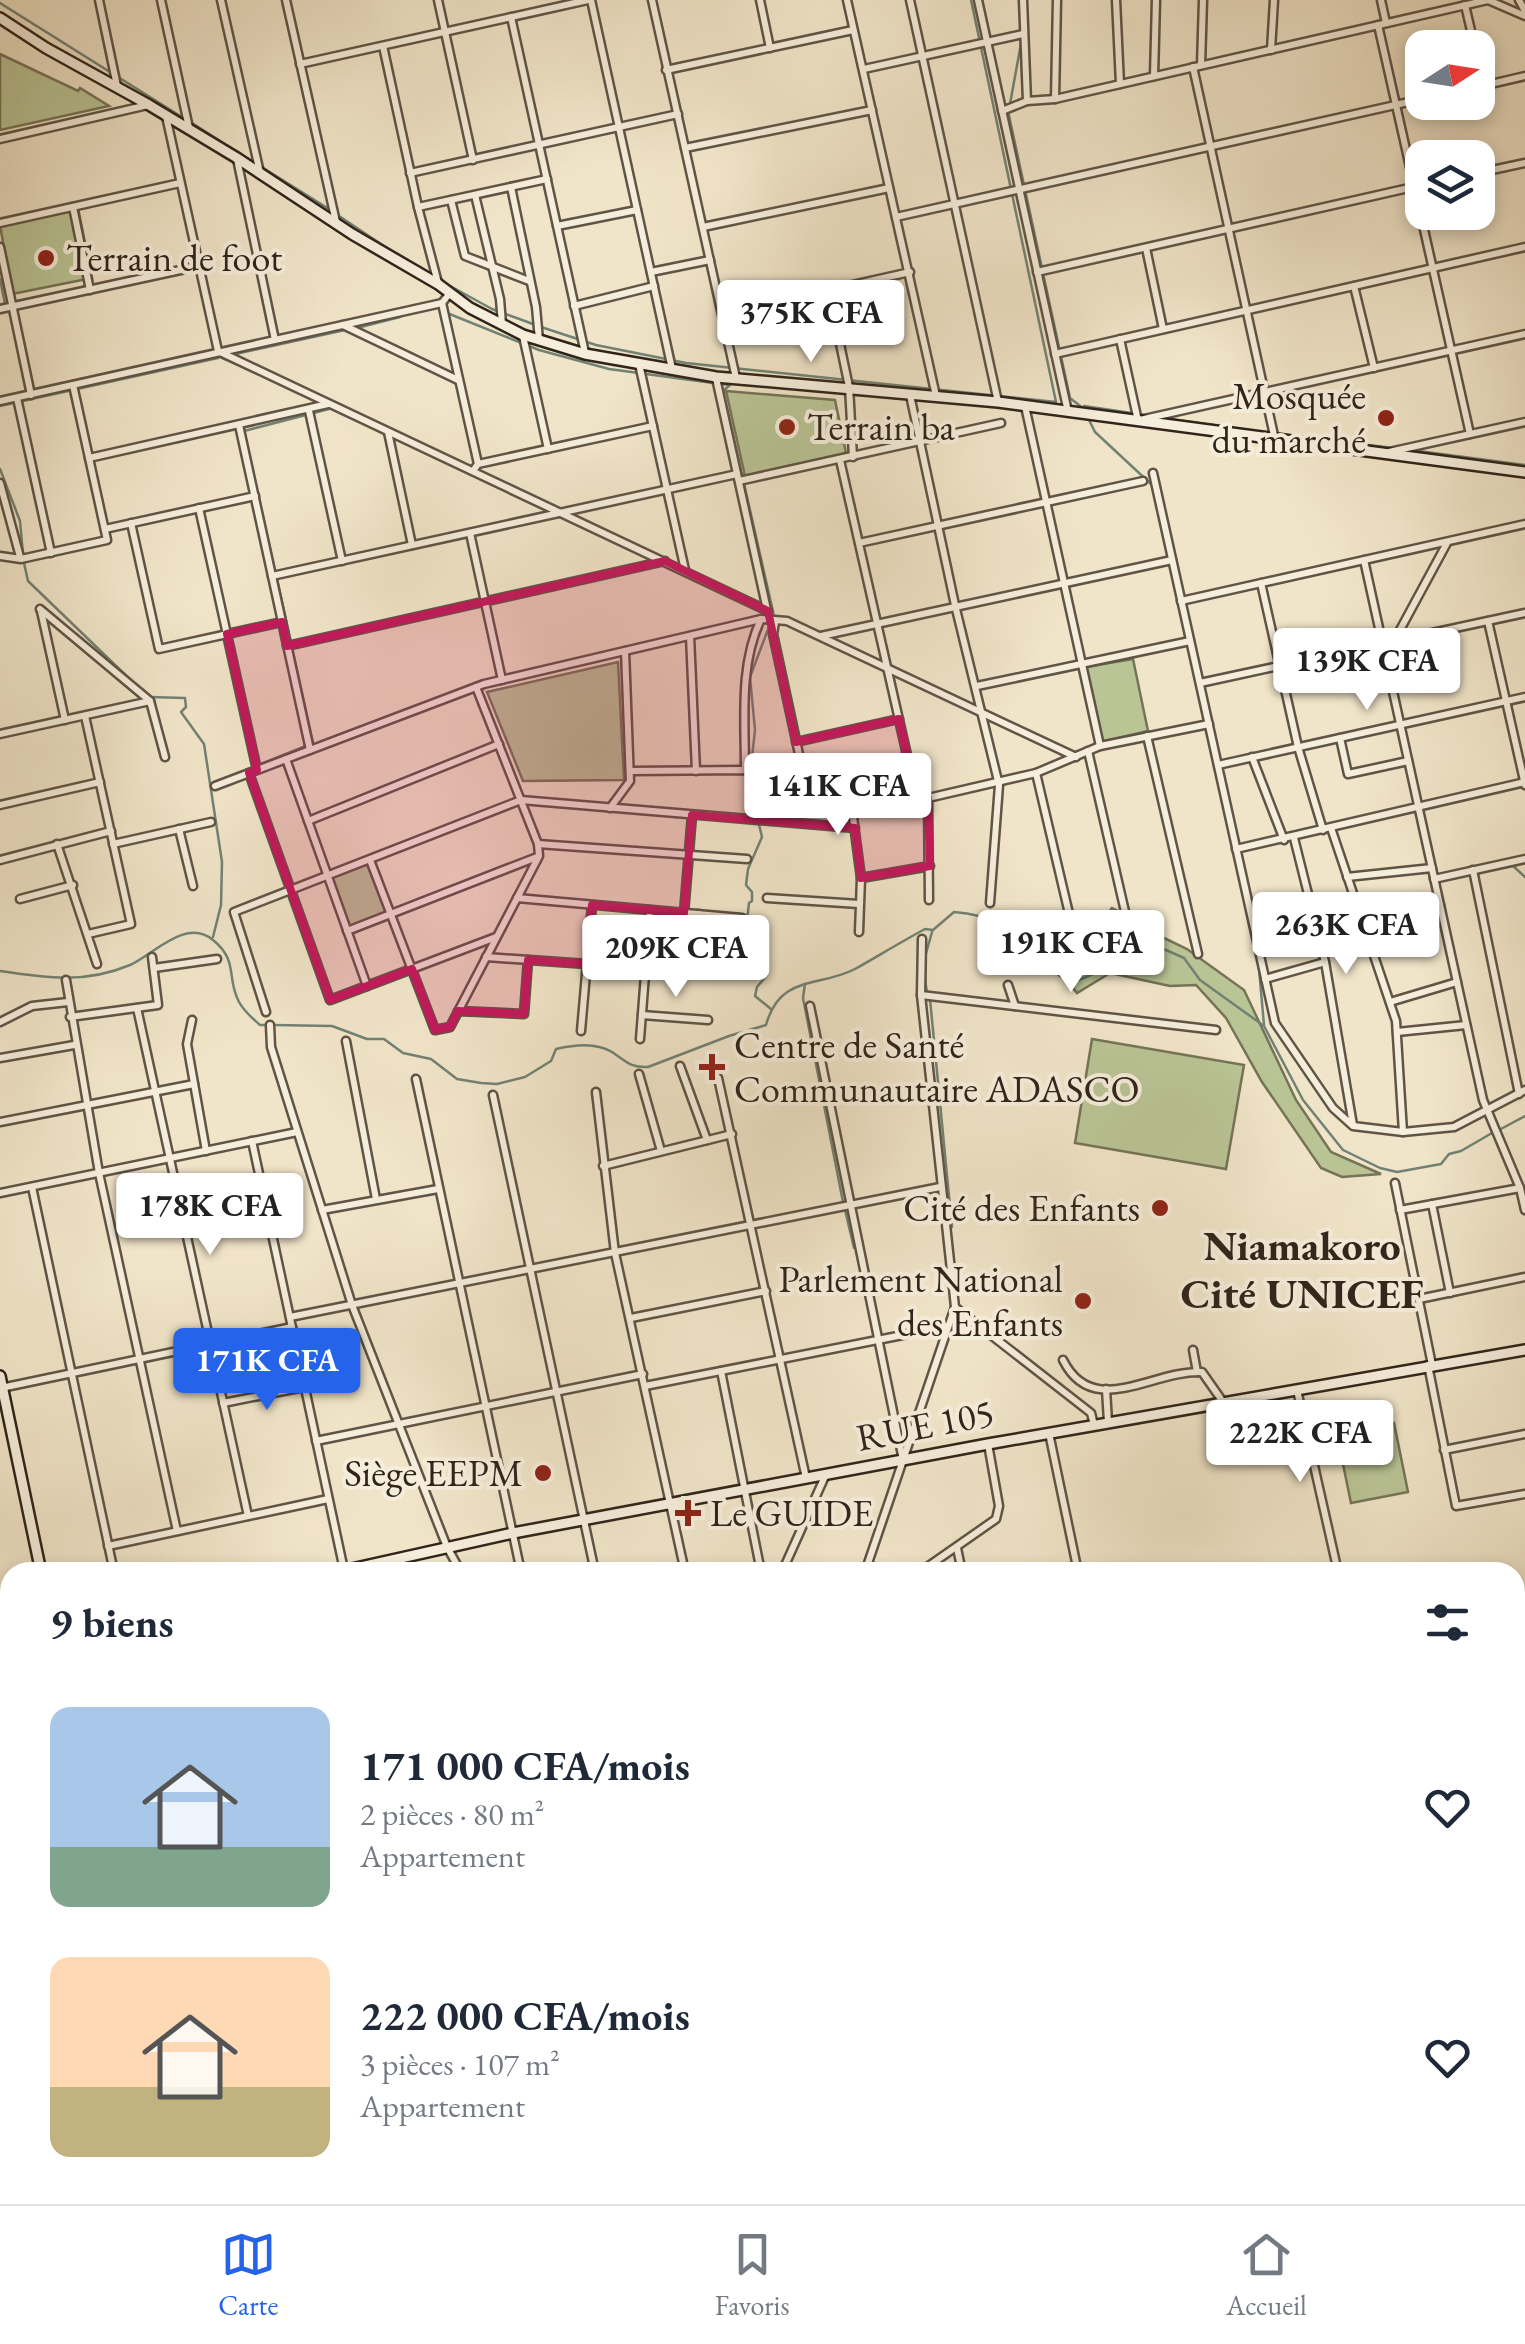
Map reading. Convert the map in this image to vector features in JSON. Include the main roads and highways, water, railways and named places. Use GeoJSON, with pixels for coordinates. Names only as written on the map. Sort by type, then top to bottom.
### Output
{"type":"FeatureCollection","features":[{"type":"Feature","properties":{"kind":"waterway"},"geometry":{"type":"LineString","coordinates":[[541,327],[596,345],[686,363],[1056,402],[971,0]]}},
{"type":"Feature","properties":{"kind":"waterway"},"geometry":{"type":"LineString","coordinates":[[0,3],[185,119]]}},
{"type":"Feature","properties":{"kind":"waterway"},"geometry":{"type":"LineString","coordinates":[[1010,104],[1022,38]]}},
{"type":"Feature","properties":{"kind":"waterway"},"geometry":{"type":"LineString","coordinates":[[1008,111],[1070,398],[1084,409]]}},
{"type":"Feature","properties":{"kind":"waterway"},"geometry":{"type":"LineString","coordinates":[[192,123],[253,162]]}},
{"type":"Feature","properties":{"kind":"waterway"},"geometry":{"type":"LineString","coordinates":[[260,166],[329,209]]}},
{"type":"Feature","properties":{"kind":"waterway"},"geometry":{"type":"LineString","coordinates":[[336,214],[396,254]]}},
{"type":"Feature","properties":{"kind":"waterway"},"geometry":{"type":"LineString","coordinates":[[0,279],[5,304]]}},
{"type":"Feature","properties":{"kind":"waterway"},"geometry":{"type":"LineString","coordinates":[[441,281],[492,309],[533,324]]}},
{"type":"Feature","properties":{"kind":"waterway"},"geometry":{"type":"LineString","coordinates":[[447,313],[539,350],[609,369],[713,383]]}},
{"type":"Feature","properties":{"kind":"waterway"},"geometry":{"type":"LineString","coordinates":[[353,329],[400,317]]}},
{"type":"Feature","properties":{"kind":"waterway"},"geometry":{"type":"LineString","coordinates":[[231,355],[345,330]]}},
{"type":"Feature","properties":{"kind":"waterway"},"geometry":{"type":"LineString","coordinates":[[220,357],[248,369]]}},
{"type":"Feature","properties":{"kind":"waterway"},"geometry":{"type":"LineString","coordinates":[[0,406],[218,358]]}},
{"type":"Feature","properties":{"kind":"waterway"},"geometry":{"type":"LineString","coordinates":[[721,384],[730,385],[723,391],[774,616]]}},
{"type":"Feature","properties":{"kind":"waterway"},"geometry":{"type":"LineString","coordinates":[[328,406],[546,510]]}},
{"type":"Feature","properties":{"kind":"waterway"},"geometry":{"type":"LineString","coordinates":[[1084,406],[1145,415]]}},
{"type":"Feature","properties":{"kind":"waterway"},"geometry":{"type":"LineString","coordinates":[[275,571],[244,431],[329,409]]}},
{"type":"Feature","properties":{"kind":"waterway"},"geometry":{"type":"LineString","coordinates":[[1087,416],[1095,432],[1152,485],[1186,638]]}},
{"type":"Feature","properties":{"kind":"waterway"},"geometry":{"type":"LineString","coordinates":[[1163,418],[1269,433]]}},
{"type":"Feature","properties":{"kind":"waterway"},"geometry":{"type":"LineString","coordinates":[[1277,434],[1393,448]]}},
{"type":"Feature","properties":{"kind":"waterway"},"geometry":{"type":"LineString","coordinates":[[1411,450],[1525,465]]}},
{"type":"Feature","properties":{"kind":"waterway"},"geometry":{"type":"LineString","coordinates":[[0,469],[20,521],[23,554]]}},
{"type":"Feature","properties":{"kind":"waterway"},"geometry":{"type":"LineString","coordinates":[[24,563],[28,581],[140,689]]}},
{"type":"Feature","properties":{"kind":"waterway"},"geometry":{"type":"LineString","coordinates":[[211,784],[313,743],[277,579]]}},
{"type":"Feature","properties":{"kind":"waterway"},"geometry":{"type":"LineString","coordinates":[[698,581],[718,591]]}},
{"type":"Feature","properties":{"kind":"waterway"},"geometry":{"type":"LineString","coordinates":[[770,624],[750,677],[755,730],[749,784],[762,837],[748,869],[746,885],[752,892],[747,920],[758,948],[753,959],[767,975],[755,996],[771,1009]]}},
{"type":"Feature","properties":{"kind":"waterway"},"geometry":{"type":"LineString","coordinates":[[1188,646],[1205,721]]}},
{"type":"Feature","properties":{"kind":"waterway"},"geometry":{"type":"LineString","coordinates":[[150,697],[185,698],[186,707],[181,712],[204,744],[222,862],[221,905],[213,937]]}},
{"type":"Feature","properties":{"kind":"waterway"},"geometry":{"type":"LineString","coordinates":[[1206,729],[1217,775]]}},
{"type":"Feature","properties":{"kind":"waterway"},"geometry":{"type":"LineString","coordinates":[[1511,864],[1525,877]]}},
{"type":"Feature","properties":{"kind":"waterway"},"geometry":{"type":"LineString","coordinates":[[274,1025],[332,1026],[367,1039],[384,1039],[403,1053],[431,1059],[457,1079],[481,1083],[497,1084],[525,1077],[551,1061],[556,1049],[577,1046],[599,1047],[632,1065],[648,1067],[766,1025],[772,1009],[791,990],[855,969],[925,929],[933,930],[954,912],[976,915],[1007,929],[1072,983],[1093,974],[1119,944],[1141,939],[1184,958],[1200,980],[1264,1026],[1303,1100],[1343,1150],[1380,1168],[1397,1172],[1441,1164],[1449,1154],[1492,1133]]}},
{"type":"Feature","properties":{"kind":"waterway"},"geometry":{"type":"LineString","coordinates":[[925,957],[932,932]]}},
{"type":"Feature","properties":{"kind":"waterway"},"geometry":{"type":"LineString","coordinates":[[0,971],[49,977],[97,975],[130,965],[181,935],[203,934],[226,955],[241,1005],[260,1025],[266,1025]]}},
{"type":"Feature","properties":{"kind":"waterway"},"geometry":{"type":"LineString","coordinates":[[1258,958],[1264,1025]]}},
{"type":"Feature","properties":{"kind":"waterway"},"geometry":{"type":"LineString","coordinates":[[924,975],[927,992]]}},
{"type":"Feature","properties":{"kind":"waterway"},"geometry":{"type":"LineString","coordinates":[[805,984],[803,998],[843,1202]]}},
{"type":"Feature","properties":{"kind":"waterway"},"geometry":{"type":"LineString","coordinates":[[930,999],[952,1227]]}},
{"type":"Feature","properties":{"kind":"waterway"},"geometry":{"type":"LineString","coordinates":[[1499,1130],[1525,1116]]}},
{"type":"Feature","properties":{"kind":"waterway"},"geometry":{"type":"LineString","coordinates":[[845,1210],[854,1248]]}},
{"type":"Feature","properties":{"kind":"place","name":"Terrain de foot"},"geometry":{"type":"Point","coordinates":[46,258]}},
{"type":"Feature","properties":{"kind":"place","name":"Mosquée du marché"},"geometry":{"type":"Point","coordinates":[1386,418]}},
{"type":"Feature","properties":{"kind":"place","name":"Terrain ba"},"geometry":{"type":"Point","coordinates":[787,427]}},
{"type":"Feature","properties":{"kind":"place","name":"Centre de Santé Communautaire ADASCO"},"geometry":{"type":"Point","coordinates":[712,1067]}},
{"type":"Feature","properties":{"kind":"place","name":"Cité des Enfants"},"geometry":{"type":"Point","coordinates":[1160,1208]}},
{"type":"Feature","properties":{"kind":"place","name":"Parlement National des Enfants"},"geometry":{"type":"Point","coordinates":[1083,1301]}},
{"type":"Feature","properties":{"kind":"place","name":"Siège EEPM"},"geometry":{"type":"Point","coordinates":[543,1473]}},
{"type":"Feature","properties":{"kind":"place","name":"Le GUIDE"},"geometry":{"type":"Point","coordinates":[688,1513]}},
{"type":"Feature","properties":{"kind":"district","name":"Niamakoro Cité UNICEF"},"geometry":{"type":"Point","coordinates":[1302,1269]}}]}
